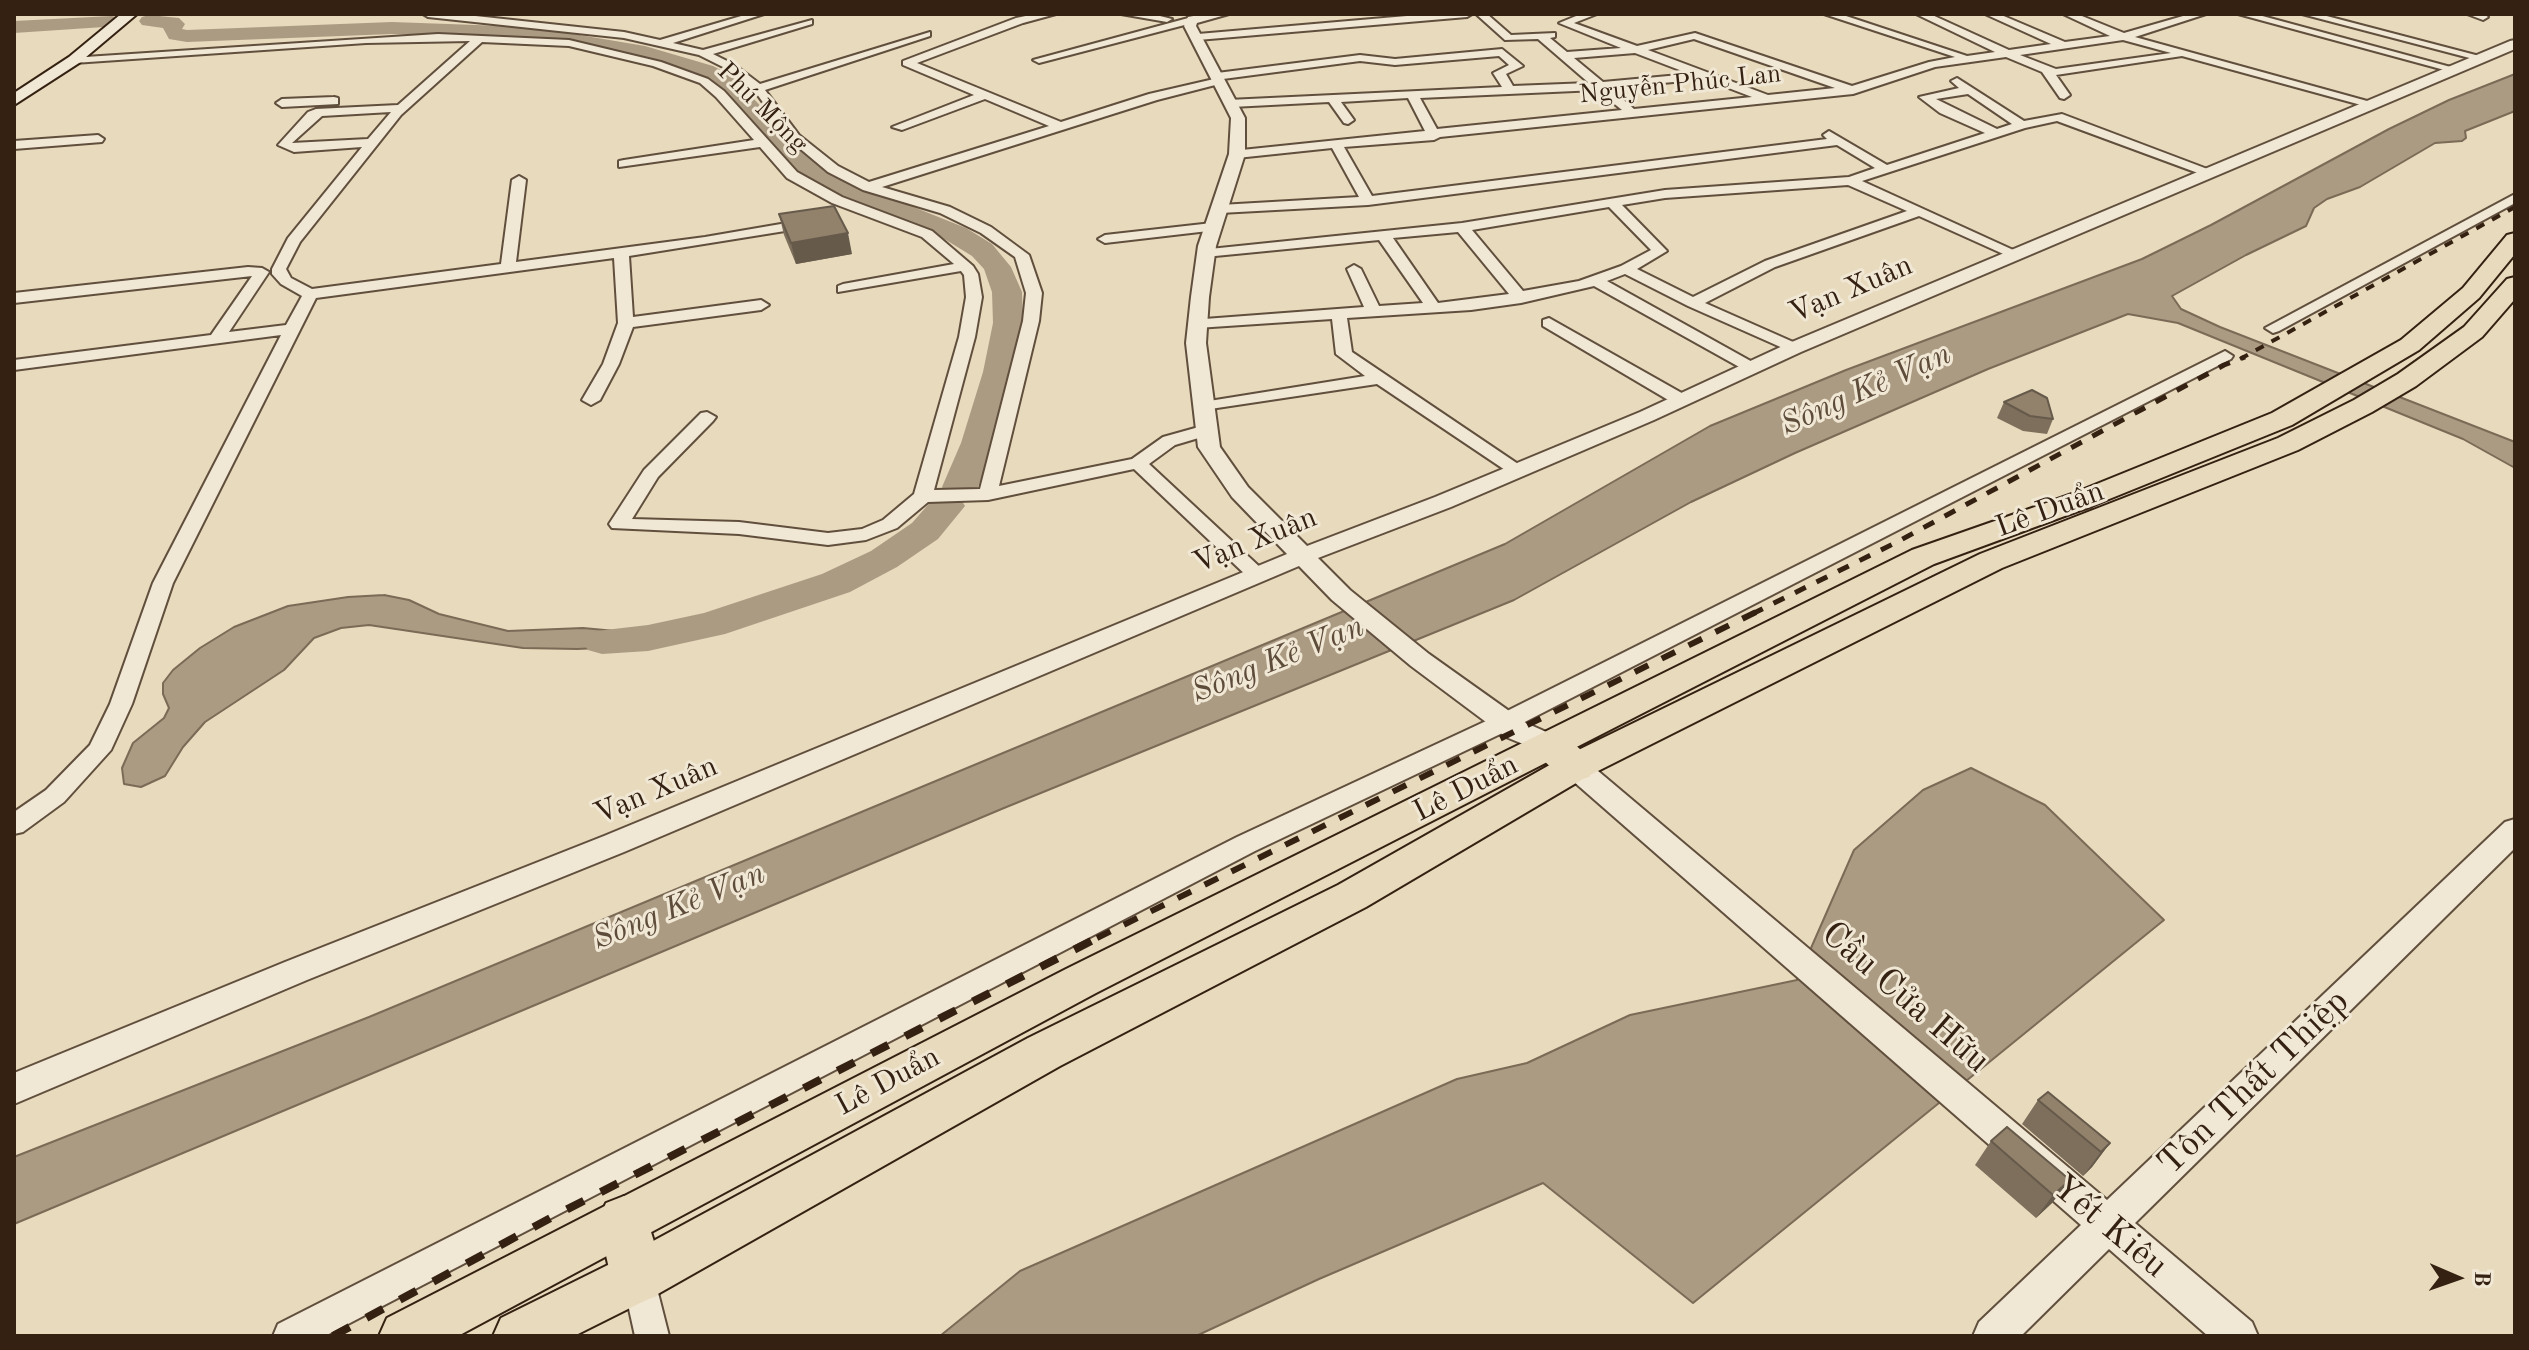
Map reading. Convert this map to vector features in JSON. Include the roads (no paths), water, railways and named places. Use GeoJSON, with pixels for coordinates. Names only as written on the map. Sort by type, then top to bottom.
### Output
{"type":"FeatureCollection","features":[{"type":"Feature","properties":{"kind":"highway"},"geometry":{"type":"LineString","coordinates":[[624,1221],[638,1277]]}},
{"type":"Feature","properties":{"kind":"main road"},"geometry":{"type":"LineString","coordinates":[[14,100],[74,60],[130,14]]}},
{"type":"Feature","properties":{"kind":"main road","name":"Lê Duẩn"},"geometry":{"type":"LineString","coordinates":[[405,1336],[1081,981],[1563,756],[1976,551],[2288,444],[2346,398],[2372,365],[2410,345],[2471,293],[2515,240]]}},
{"type":"Feature","properties":{"kind":"main road","name":"Lê Duẩn"},"geometry":{"type":"LineString","coordinates":[[2346,398],[2407,380],[2473,332],[2515,284]]}},
{"type":"Feature","properties":{"kind":"main road","name":"Lê Duẩn"},"geometry":{"type":"LineString","coordinates":[[519,1336],[638,1277],[1044,1052],[1352,896],[1563,756]]}},
{"type":"Feature","properties":{"kind":"street"},"geometry":{"type":"LineString","coordinates":[[428,14],[546,25],[663,43],[703,53],[731,67],[758,88],[795,138],[818,159],[865,188],[945,210],[1022,255],[1034,293],[1031,321],[988,494]]}},
{"type":"Feature","properties":{"kind":"street"},"geometry":{"type":"LineString","coordinates":[[663,43],[759,14]]}},
{"type":"Feature","properties":{"kind":"street"},"geometry":{"type":"LineString","coordinates":[[1051,14],[1020,20],[907,63],[1060,126]]}},
{"type":"Feature","properties":{"kind":"street"},"geometry":{"type":"LineString","coordinates":[[1126,14],[1195,29],[1352,34],[1395,62],[1502,52],[1517,66],[1499,73],[1509,89]]}},
{"type":"Feature","properties":{"kind":"street"},"geometry":{"type":"LineString","coordinates":[[1039,60],[1195,29],[1223,14]]}},
{"type":"Feature","properties":{"kind":"street"},"geometry":{"type":"LineString","coordinates":[[841,198],[1352,34],[1467,14]]}},
{"type":"Feature","properties":{"kind":"street"},"geometry":{"type":"LineString","coordinates":[[1481,14],[1509,38],[1584,32]]}},
{"type":"Feature","properties":{"kind":"street"},"geometry":{"type":"LineString","coordinates":[[1592,14],[1565,21],[1584,32],[1771,100]]}},
{"type":"Feature","properties":{"kind":"street"},"geometry":{"type":"LineString","coordinates":[[1829,14],[1972,59]]}},
{"type":"Feature","properties":{"kind":"street"},"geometry":{"type":"LineString","coordinates":[[1921,14],[2046,69],[2076,71],[2190,55]]}},
{"type":"Feature","properties":{"kind":"street"},"geometry":{"type":"LineString","coordinates":[[1990,14],[2063,45]]}},
{"type":"Feature","properties":{"kind":"street"},"geometry":{"type":"LineString","coordinates":[[2068,14],[2123,37],[2372,104]]}},
{"type":"Feature","properties":{"kind":"street"},"geometry":{"type":"LineString","coordinates":[[2168,14],[2182,19]]}},
{"type":"Feature","properties":{"kind":"street","name":"Nguyễn Phúc Lan"},"geometry":{"type":"LineString","coordinates":[[1237,154],[1434,136],[1853,90],[1933,64],[2123,37],[2201,14]]}},
{"type":"Feature","properties":{"kind":"street"},"geometry":{"type":"LineString","coordinates":[[2243,14],[2452,69]]}},
{"type":"Feature","properties":{"kind":"street"},"geometry":{"type":"LineString","coordinates":[[2307,14],[2481,58]]}},
{"type":"Feature","properties":{"kind":"street"},"geometry":{"type":"LineString","coordinates":[[2356,14],[2414,29],[2398,38]]}},
{"type":"Feature","properties":{"kind":"street"},"geometry":{"type":"LineString","coordinates":[[1856,22],[1875,17]]}},
{"type":"Feature","properties":{"kind":"street"},"geometry":{"type":"LineString","coordinates":[[546,25],[576,18]]}},
{"type":"Feature","properties":{"kind":"street"},"geometry":{"type":"LineString","coordinates":[[2091,23],[2105,19]]}},
{"type":"Feature","properties":{"kind":"street"},"geometry":{"type":"LineString","coordinates":[[703,53],[808,22]]}},
{"type":"Feature","properties":{"kind":"street"},"geometry":{"type":"LineString","coordinates":[[1195,29],[1238,118],[1237,154],[1205,253],[1197,323],[1196,343],[1209,447],[1223,469],[1341,595],[1420,660],[1516,730],[1563,756]]}},
{"type":"Feature","properties":{"kind":"street"},"geometry":{"type":"LineString","coordinates":[[758,88],[926,34]]}},
{"type":"Feature","properties":{"kind":"street"},"geometry":{"type":"LineString","coordinates":[[1540,35],[1633,114]]}},
{"type":"Feature","properties":{"kind":"street"},"geometry":{"type":"LineString","coordinates":[[1564,56],[1635,50],[1695,36],[1853,90]]}},
{"type":"Feature","properties":{"kind":"street","name":"Phú Mộng"},"geometry":{"type":"LineString","coordinates":[[74,60],[424,37],[569,43],[704,81],[720,94],[792,175],[871,214],[927,234],[966,266]]}},
{"type":"Feature","properties":{"kind":"street"},"geometry":{"type":"LineString","coordinates":[[479,39],[406,104],[371,143],[293,241],[279,269],[281,278],[310,294],[621,253],[821,222]]}},
{"type":"Feature","properties":{"kind":"street","name":"Vạn Xuân"},"geometry":{"type":"LineString","coordinates":[[14,1089],[614,844],[1256,574],[1443,502],[1794,348],[2515,44]]}},
{"type":"Feature","properties":{"kind":"street"},"geometry":{"type":"LineString","coordinates":[[1933,64],[2022,125]]}},
{"type":"Feature","properties":{"kind":"street"},"geometry":{"type":"LineString","coordinates":[[2046,69],[2064,95]]}},
{"type":"Feature","properties":{"kind":"street"},"geometry":{"type":"LineString","coordinates":[[1232,103],[1599,86],[1705,76]]}},
{"type":"Feature","properties":{"kind":"street"},"geometry":{"type":"LineString","coordinates":[[1968,90],[1925,97],[1944,110],[1997,134]]}},
{"type":"Feature","properties":{"kind":"street"},"geometry":{"type":"LineString","coordinates":[[1412,94],[1434,136]]}},
{"type":"Feature","properties":{"kind":"street"},"geometry":{"type":"LineString","coordinates":[[898,127],[985,95]]}},
{"type":"Feature","properties":{"kind":"street"},"geometry":{"type":"LineString","coordinates":[[1333,99],[1348,120]]}},
{"type":"Feature","properties":{"kind":"street"},"geometry":{"type":"LineString","coordinates":[[282,103],[406,104]]}},
{"type":"Feature","properties":{"kind":"street"},"geometry":{"type":"LineString","coordinates":[[371,143],[294,148],[284,145],[312,115],[320,112],[406,104]]}},
{"type":"Feature","properties":{"kind":"street"},"geometry":{"type":"LineString","coordinates":[[1205,253],[1462,227],[1665,194],[1850,181],[2022,125],[2058,117],[2211,173]]}},
{"type":"Feature","properties":{"kind":"street"},"geometry":{"type":"LineString","coordinates":[[1220,209],[1368,201],[1834,138],[1887,170]]}},
{"type":"Feature","properties":{"kind":"street"},"geometry":{"type":"LineString","coordinates":[[14,145],[98,139]]}},
{"type":"Feature","properties":{"kind":"street"},"geometry":{"type":"LineString","coordinates":[[624,164],[762,143]]}},
{"type":"Feature","properties":{"kind":"street"},"geometry":{"type":"LineString","coordinates":[[1337,145],[1368,201]]}},
{"type":"Feature","properties":{"kind":"street"},"geometry":{"type":"LineString","coordinates":[[1769,149],[1810,183]]}},
{"type":"Feature","properties":{"kind":"street"},"geometry":{"type":"LineString","coordinates":[[508,267],[519,180]]}},
{"type":"Feature","properties":{"kind":"street"},"geometry":{"type":"LineString","coordinates":[[1850,181],[2015,254]]}},
{"type":"Feature","properties":{"kind":"street"},"geometry":{"type":"LineString","coordinates":[[2273,328],[2515,198]]}},
{"type":"Feature","properties":{"kind":"street"},"geometry":{"type":"LineString","coordinates":[[1197,323],[1434,308],[1521,298],[1594,280],[1626,269],[1660,251],[1611,202]]}},
{"type":"Feature","properties":{"kind":"street"},"geometry":{"type":"LineString","coordinates":[[1693,303],[1770,264],[1918,212]]}},
{"type":"Feature","properties":{"kind":"street"},"geometry":{"type":"LineString","coordinates":[[845,218],[871,214]]}},
{"type":"Feature","properties":{"kind":"street"},"geometry":{"type":"LineString","coordinates":[[1105,239],[1212,227]]}},
{"type":"Feature","properties":{"kind":"street"},"geometry":{"type":"LineString","coordinates":[[1462,227],[1521,298]]}},
{"type":"Feature","properties":{"kind":"street"},"geometry":{"type":"LineString","coordinates":[[1384,236],[1434,308]]}},
{"type":"Feature","properties":{"kind":"street"},"geometry":{"type":"LineString","coordinates":[[591,400],[611,364],[626,323],[621,253]]}},
{"type":"Feature","properties":{"kind":"street"},"geometry":{"type":"LineString","coordinates":[[707,417],[651,474],[619,524],[739,528],[828,539],[866,534],[890,524],[923,496],[958,376],[973,309],[973,281],[966,266],[843,289]]}},
{"type":"Feature","properties":{"kind":"street"},"geometry":{"type":"LineString","coordinates":[[1354,269],[1373,310]]}},
{"type":"Feature","properties":{"kind":"street"},"geometry":{"type":"LineString","coordinates":[[1626,269],[1794,348]]}},
{"type":"Feature","properties":{"kind":"street"},"geometry":{"type":"LineString","coordinates":[[14,298],[248,271],[262,272],[217,338]]}},
{"type":"Feature","properties":{"kind":"street"},"geometry":{"type":"LineString","coordinates":[[1594,280],[1750,368]]}},
{"type":"Feature","properties":{"kind":"street"},"geometry":{"type":"LineString","coordinates":[[14,825],[55,796],[99,750],[121,704],[163,583],[310,294]]}},
{"type":"Feature","properties":{"kind":"street"},"geometry":{"type":"LineString","coordinates":[[626,323],[761,305]]}},
{"type":"Feature","properties":{"kind":"street"},"geometry":{"type":"LineString","coordinates":[[1339,315],[1344,354],[1514,470]]}},
{"type":"Feature","properties":{"kind":"street"},"geometry":{"type":"LineString","coordinates":[[1549,323],[1681,400]]}},
{"type":"Feature","properties":{"kind":"street"},"geometry":{"type":"LineString","coordinates":[[14,365],[292,329]]}},
{"type":"Feature","properties":{"kind":"street"},"geometry":{"type":"LineString","coordinates":[[290,1336],[1246,844],[1507,721],[2225,356]]}},
{"type":"Feature","properties":{"kind":"street"},"geometry":{"type":"LineString","coordinates":[[1203,407],[1379,379]]}},
{"type":"Feature","properties":{"kind":"street"},"geometry":{"type":"LineString","coordinates":[[923,496],[988,494],[1138,463],[1169,441],[1206,430]]}},
{"type":"Feature","properties":{"kind":"street"},"geometry":{"type":"LineString","coordinates":[[1138,463],[1256,574]]}},
{"type":"Feature","properties":{"kind":"street","name":"Cầu Cửa Hữu"},"geometry":{"type":"LineString","coordinates":[[1563,756],[1777,938],[1981,1118]]}},
{"type":"Feature","properties":{"kind":"street","name":"Tôn Thất Thiệp"},"geometry":{"type":"LineString","coordinates":[[1993,1336],[2515,830]]}},
{"type":"Feature","properties":{"kind":"street","name":"Yết Kiêu"},"geometry":{"type":"LineString","coordinates":[[1981,1118],[2238,1336]]}},
{"type":"Feature","properties":{"kind":"street"},"geometry":{"type":"LineString","coordinates":[[638,1277],[652,1336]]}},
{"type":"Feature","properties":{"kind":"water","name":"Sông Kẻ Vạn"},"geometry":{"type":"Polygon","coordinates":[[[2515,74],[2515,111],[2465,131],[2466,138],[2462,141],[2435,143],[2360,187],[2327,199],[2314,208],[2306,226],[2172,296],[2181,309],[2220,327],[2515,442],[2515,468],[2463,439],[2178,323],[2128,314],[1988,369],[1795,453],[1691,502],[1514,600],[1004,808],[14,1224],[14,1157],[369,1017],[1505,544],[1710,426],[1846,370],[2142,259],[2389,129],[2449,100],[2515,74]]]}},
{"type":"Feature","properties":{"kind":"water"},"geometry":{"type":"Polygon","coordinates":[[[384,595],[409,600],[439,614],[508,631],[583,628],[659,635],[623,647],[523,648],[369,625],[341,628],[314,638],[284,670],[205,722],[183,747],[165,776],[141,787],[124,784],[122,768],[133,743],[164,718],[169,708],[163,694],[163,683],[173,670],[200,648],[234,627],[288,606],[384,595]]]}},
{"type":"Feature","properties":{"kind":"water"},"geometry":{"type":"Polygon","coordinates":[[[1971,768],[2045,805],[2164,920],[1693,1303],[1543,1183],[1319,1279],[1196,1336],[940,1336],[1020,1271],[1457,1079],[1527,1063],[1630,1015],[1797,980],[1854,850],[1923,790],[1971,768]]]}},
{"type":"Feature","properties":{"kind":"waterway"},"geometry":{"type":"LineString","coordinates":[[149,21],[172,22],[176,35],[187,36],[392,28],[532,33],[645,52],[705,71],[724,81],[800,162],[842,187],[956,234],[982,250],[997,267],[1007,292],[1008,323],[999,372],[978,443],[960,487]]}},
{"type":"Feature","properties":{"kind":"waterway"},"geometry":{"type":"LineString","coordinates":[[14,27],[112,22]]}},
{"type":"Feature","properties":{"kind":"waterway"},"geometry":{"type":"LineString","coordinates":[[602,641],[648,638],[711,625],[836,583],[884,559],[925,531],[947,506]]}},
{"type":"Feature","properties":{"kind":"railway"},"geometry":{"type":"LineString","coordinates":[[2241,359],[2515,207]]}},
{"type":"Feature","properties":{"kind":"railway"},"geometry":{"type":"LineString","coordinates":[[2241,359],[2245,357]]}},
{"type":"Feature","properties":{"kind":"railway"},"geometry":{"type":"LineString","coordinates":[[1752,614],[1897,542],[2241,359]]}},
{"type":"Feature","properties":{"kind":"railway"},"geometry":{"type":"LineString","coordinates":[[1100,937],[1756,612]]}},
{"type":"Feature","properties":{"kind":"railway"},"geometry":{"type":"LineString","coordinates":[[333,1336],[556,1215],[1100,937]]}}]}
